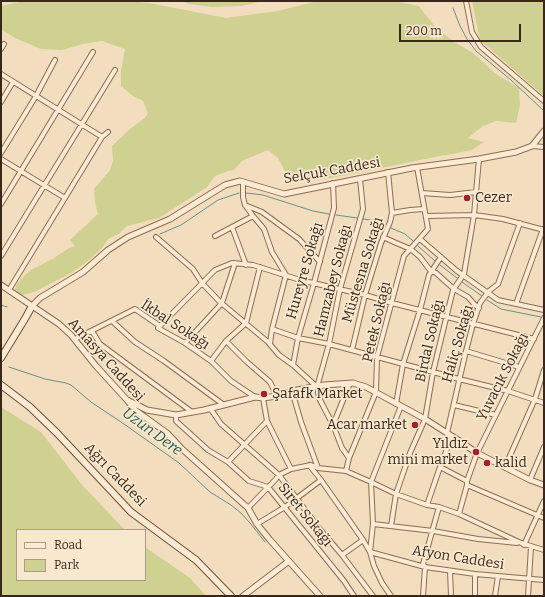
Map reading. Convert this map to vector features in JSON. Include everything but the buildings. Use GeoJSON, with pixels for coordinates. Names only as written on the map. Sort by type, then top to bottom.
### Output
{"type":"FeatureCollection","features":[{"type":"Feature","properties":{"kind":"main road"},"geometry":{"type":"LineString","coordinates":[[1,358],[32,306]]}},
{"type":"Feature","properties":{"kind":"main road","name":"Ağrı Caddesi"},"geometry":{"type":"LineString","coordinates":[[1,385],[30,406],[131,512],[196,560],[231,596]]}},
{"type":"Feature","properties":{"kind":"street"},"geometry":{"type":"LineString","coordinates":[[466,1],[472,32],[481,47],[544,101]]}},
{"type":"Feature","properties":{"kind":"street"},"geometry":{"type":"LineString","coordinates":[[1,49],[4,44]]}},
{"type":"Feature","properties":{"kind":"street"},"geometry":{"type":"LineString","coordinates":[[1,204],[93,52]]}},
{"type":"Feature","properties":{"kind":"street"},"geometry":{"type":"LineString","coordinates":[[1,153],[36,96],[55,60]]}},
{"type":"Feature","properties":{"kind":"street"},"geometry":{"type":"LineString","coordinates":[[1,256],[115,70]]}},
{"type":"Feature","properties":{"kind":"street"},"geometry":{"type":"LineString","coordinates":[[1,74],[102,137]]}},
{"type":"Feature","properties":{"kind":"street"},"geometry":{"type":"LineString","coordinates":[[1,102],[13,82]]}},
{"type":"Feature","properties":{"kind":"street"},"geometry":{"type":"LineString","coordinates":[[532,146],[544,131]]}},
{"type":"Feature","properties":{"kind":"street"},"geometry":{"type":"LineString","coordinates":[[9,290],[102,137],[108,132]]}},
{"type":"Feature","properties":{"kind":"street"},"geometry":{"type":"LineString","coordinates":[[532,146],[544,147]]}},
{"type":"Feature","properties":{"kind":"street","name":"Selçuk Caddesi"},"geometry":{"type":"LineString","coordinates":[[32,306],[40,298],[83,272],[108,250],[128,237],[170,219],[225,185],[240,180],[284,194],[388,172],[516,152],[532,146]]}},
{"type":"Feature","properties":{"kind":"street"},"geometry":{"type":"LineString","coordinates":[[1,159],[65,198]]}},
{"type":"Feature","properties":{"kind":"street","name":"Birdal Sokağı"},"geometry":{"type":"LineString","coordinates":[[391,526],[396,494],[410,453],[424,419],[433,372],[454,289],[463,275],[474,215],[478,159]]}},
{"type":"Feature","properties":{"kind":"street"},"geometry":{"type":"LineString","coordinates":[[417,167],[426,216],[474,215],[503,219],[543,230],[516,304]]}},
{"type":"Feature","properties":{"kind":"street","name":"Müstesna Sokağı"},"geometry":{"type":"LineString","coordinates":[[352,350],[365,294],[392,213],[388,172]]}},
{"type":"Feature","properties":{"kind":"street","name":"Hamzabey Sokağı"},"geometry":{"type":"LineString","coordinates":[[317,387],[329,344],[340,289],[363,209],[360,179]]}},
{"type":"Feature","properties":{"kind":"street"},"geometry":{"type":"LineString","coordinates":[[243,182],[243,197],[245,204],[264,230],[272,252],[286,275],[272,329],[270,344]]}},
{"type":"Feature","properties":{"kind":"street","name":"Hureyre Sokağı"},"geometry":{"type":"LineString","coordinates":[[293,365],[298,338],[334,208],[334,183]]}},
{"type":"Feature","properties":{"kind":"street"},"geometry":{"type":"LineString","coordinates":[[422,193],[450,195],[476,192]]}},
{"type":"Feature","properties":{"kind":"street"},"geometry":{"type":"LineString","coordinates":[[245,204],[262,212],[299,239],[320,262]]}},
{"type":"Feature","properties":{"kind":"street"},"geometry":{"type":"LineString","coordinates":[[392,213],[424,209]]}},
{"type":"Feature","properties":{"kind":"street"},"geometry":{"type":"LineString","coordinates":[[215,236],[253,216]]}},
{"type":"Feature","properties":{"kind":"street","name":"Petek Sokağı"},"geometry":{"type":"LineString","coordinates":[[346,472],[349,458],[376,392],[377,357],[404,256],[428,230],[426,216]]}},
{"type":"Feature","properties":{"kind":"street","name":"Haliç Sokağı"},"geometry":{"type":"LineString","coordinates":[[447,433],[466,351],[480,303],[498,284],[520,223]]}},
{"type":"Feature","properties":{"kind":"street"},"geometry":{"type":"LineString","coordinates":[[232,227],[246,265]]}},
{"type":"Feature","properties":{"kind":"street"},"geometry":{"type":"LineString","coordinates":[[156,237],[192,269],[202,283],[222,303],[317,387],[319,398],[333,425],[342,448],[349,458]]}},
{"type":"Feature","properties":{"kind":"street"},"geometry":{"type":"LineString","coordinates":[[383,237],[411,249],[420,257],[431,271],[436,273],[454,289],[468,297],[475,306],[479,308]]}},
{"type":"Feature","properties":{"kind":"street"},"geometry":{"type":"LineString","coordinates":[[420,239],[463,275],[498,300],[544,310]]}},
{"type":"Feature","properties":{"kind":"street"},"geometry":{"type":"LineString","coordinates":[[370,552],[373,524],[371,482],[398,405],[403,364],[429,275],[441,257]]}},
{"type":"Feature","properties":{"kind":"street"},"geometry":{"type":"LineString","coordinates":[[186,343],[222,303],[235,263]]}},
{"type":"Feature","properties":{"kind":"street"},"geometry":{"type":"LineString","coordinates":[[160,326],[215,270],[235,263],[260,267],[300,280],[365,294],[392,303],[534,339]]}},
{"type":"Feature","properties":{"kind":"street"},"geometry":{"type":"LineString","coordinates":[[211,361],[226,341],[246,323],[260,267]]}},
{"type":"Feature","properties":{"kind":"street","name":"Amasya Caddesi"},"geometry":{"type":"LineString","coordinates":[[1,285],[59,324],[75,339],[134,410],[167,433],[181,448],[248,508],[257,524],[320,596]]}},
{"type":"Feature","properties":{"kind":"street","name":"İkbal Sokağı"},"geometry":{"type":"LineString","coordinates":[[75,339],[135,309],[160,326],[158,328],[186,343],[211,361],[232,381],[255,397]]}},
{"type":"Feature","properties":{"kind":"street","name":"Yuvacık Sokağı"},"geometry":{"type":"LineString","coordinates":[[458,514],[477,453],[519,367],[543,324],[544,318]]}},
{"type":"Feature","properties":{"kind":"street"},"geometry":{"type":"LineString","coordinates":[[112,321],[135,342],[164,361],[224,405]]}},
{"type":"Feature","properties":{"kind":"street"},"geometry":{"type":"LineString","coordinates":[[272,329],[298,338],[329,344],[508,391],[544,403]]}},
{"type":"Feature","properties":{"kind":"street"},"geometry":{"type":"LineString","coordinates":[[92,331],[100,344],[192,412]]}},
{"type":"Feature","properties":{"kind":"street"},"geometry":{"type":"LineString","coordinates":[[226,341],[270,382],[277,396]]}},
{"type":"Feature","properties":{"kind":"street"},"geometry":{"type":"LineString","coordinates":[[466,351],[519,367]]}},
{"type":"Feature","properties":{"kind":"street"},"geometry":{"type":"LineString","coordinates":[[505,467],[535,399],[544,370]]}},
{"type":"Feature","properties":{"kind":"street"},"geometry":{"type":"LineString","coordinates":[[127,400],[147,410],[176,415],[255,397],[263,398],[277,396],[292,391],[317,387],[350,383],[359,384],[424,419],[477,453],[530,480],[544,485]]}},
{"type":"Feature","properties":{"kind":"street"},"geometry":{"type":"LineString","coordinates":[[333,425],[350,383]]}},
{"type":"Feature","properties":{"kind":"street"},"geometry":{"type":"LineString","coordinates":[[292,391],[301,422],[318,468]]}},
{"type":"Feature","properties":{"kind":"street"},"geometry":{"type":"LineString","coordinates":[[263,398],[267,420],[291,469]]}},
{"type":"Feature","properties":{"kind":"street"},"geometry":{"type":"LineString","coordinates":[[454,405],[496,415]]}},
{"type":"Feature","properties":{"kind":"street"},"geometry":{"type":"LineString","coordinates":[[210,408],[221,424],[279,474],[318,527],[342,555],[373,596]]}},
{"type":"Feature","properties":{"kind":"street","name":"Siret Sokağı"},"geometry":{"type":"LineString","coordinates":[[176,415],[176,421],[208,450],[228,462],[249,481],[268,487],[344,581],[354,596]]}},
{"type":"Feature","properties":{"kind":"street"},"geometry":{"type":"LineString","coordinates":[[228,462],[267,420]]}},
{"type":"Feature","properties":{"kind":"street"},"geometry":{"type":"LineString","coordinates":[[427,505],[452,436]]}},
{"type":"Feature","properties":{"kind":"street"},"geometry":{"type":"LineString","coordinates":[[530,480],[544,447]]}},
{"type":"Feature","properties":{"kind":"street"},"geometry":{"type":"LineString","coordinates":[[248,508],[279,474],[291,469],[311,465],[318,468],[346,472],[396,494],[458,514],[523,544],[544,550]]}},
{"type":"Feature","properties":{"kind":"street"},"geometry":{"type":"LineString","coordinates":[[309,466],[363,540],[370,552],[374,566],[382,583],[391,596]]}},
{"type":"Feature","properties":{"kind":"street"},"geometry":{"type":"LineString","coordinates":[[440,467],[467,483],[544,518]]}},
{"type":"Feature","properties":{"kind":"street"},"geometry":{"type":"LineString","coordinates":[[257,524],[285,507],[320,480]]}},
{"type":"Feature","properties":{"kind":"street"},"geometry":{"type":"LineString","coordinates":[[523,544],[544,501]]}},
{"type":"Feature","properties":{"kind":"street"},"geometry":{"type":"LineString","coordinates":[[423,596],[425,566],[423,564],[439,507]]}},
{"type":"Feature","properties":{"kind":"street"},"geometry":{"type":"LineString","coordinates":[[373,524],[523,544]]}},
{"type":"Feature","properties":{"kind":"street"},"geometry":{"type":"LineString","coordinates":[[342,555],[363,540]]}},
{"type":"Feature","properties":{"kind":"street"},"geometry":{"type":"LineString","coordinates":[[528,596],[531,547]]}},
{"type":"Feature","properties":{"kind":"street","name":"Afyon Caddesi"},"geometry":{"type":"LineString","coordinates":[[370,552],[450,571],[544,580]]}},
{"type":"Feature","properties":{"kind":"street"},"geometry":{"type":"LineString","coordinates":[[243,596],[289,561]]}},
{"type":"Feature","properties":{"kind":"street"},"geometry":{"type":"LineString","coordinates":[[450,571],[451,596]]}},
{"type":"Feature","properties":{"kind":"street"},"geometry":{"type":"LineString","coordinates":[[475,596],[476,574]]}},
{"type":"Feature","properties":{"kind":"street"},"geometry":{"type":"LineString","coordinates":[[495,596],[498,576]]}},
{"type":"Feature","properties":{"kind":"green space"},"geometry":{"type":"Polygon","coordinates":[[[25,1],[121,1],[149,3],[226,18],[277,11],[318,1],[394,1],[419,6],[436,28],[456,43],[473,53],[496,74],[519,88],[520,105],[516,123],[496,121],[483,126],[468,138],[484,142],[472,150],[330,178],[289,183],[278,158],[268,150],[242,161],[234,170],[215,176],[207,187],[159,218],[127,226],[119,234],[108,239],[103,247],[88,261],[71,273],[34,292],[22,295],[15,290],[17,284],[25,275],[31,270],[75,246],[70,240],[98,214],[94,189],[110,170],[113,161],[112,146],[130,129],[145,118],[148,113],[143,101],[133,96],[121,86],[121,71],[125,49],[102,41],[83,44],[62,50],[41,49],[15,38],[1,29],[1,6],[25,1]]]}},
{"type":"Feature","properties":{"kind":"green space"},"geometry":{"type":"Polygon","coordinates":[[[181,1],[263,1],[242,6],[212,7],[189,4],[181,1]]]}},
{"type":"Feature","properties":{"kind":"green space"},"geometry":{"type":"Polygon","coordinates":[[[472,1],[544,1],[544,96],[480,40],[472,1]]]}},
{"type":"Feature","properties":{"kind":"green space"},"geometry":{"type":"Polygon","coordinates":[[[1,407],[41,432],[83,486],[124,529],[16,529],[16,581],[146,581],[146,548],[190,578],[206,596],[1,596],[1,407]]]}},
{"type":"Feature","properties":{"kind":"waterway"},"geometry":{"type":"LineString","coordinates":[[453,8],[460,26],[476,51],[511,80],[543,110]]}},
{"type":"Feature","properties":{"kind":"waterway"},"geometry":{"type":"LineString","coordinates":[[160,234],[181,225],[218,200],[239,193]]}},
{"type":"Feature","properties":{"kind":"waterway"},"geometry":{"type":"LineString","coordinates":[[246,193],[263,195],[313,211],[329,214]]}},
{"type":"Feature","properties":{"kind":"waterway"},"geometry":{"type":"LineString","coordinates":[[336,215],[357,218]]}},
{"type":"Feature","properties":{"kind":"waterway"},"geometry":{"type":"LineString","coordinates":[[363,219],[371,220],[385,226]]}},
{"type":"Feature","properties":{"kind":"waterway"},"geometry":{"type":"LineString","coordinates":[[391,228],[405,234],[413,241]]}},
{"type":"Feature","properties":{"kind":"waterway"},"geometry":{"type":"LineString","coordinates":[[418,246],[435,261]]}},
{"type":"Feature","properties":{"kind":"waterway"},"geometry":{"type":"LineString","coordinates":[[440,265],[457,278]]}},
{"type":"Feature","properties":{"kind":"waterway"},"geometry":{"type":"LineString","coordinates":[[462,282],[482,296]]}},
{"type":"Feature","properties":{"kind":"waterway"},"geometry":{"type":"LineString","coordinates":[[487,300],[501,309],[541,317]]}},
{"type":"Feature","properties":{"kind":"waterway"},"geometry":{"type":"LineString","coordinates":[[1,305],[7,307]]}},
{"type":"Feature","properties":{"kind":"waterway","name":"Uzun Dere"},"geometry":{"type":"LineString","coordinates":[[9,367],[45,379],[71,385],[91,402],[179,463],[210,492],[241,513],[265,542]]}},
{"type":"Feature","properties":{"kind":"place","name":"Cezer"},"geometry":{"type":"Point","coordinates":[467,198]}},
{"type":"Feature","properties":{"kind":"place","name":"Şafafk Market"},"geometry":{"type":"Point","coordinates":[264,394]}},
{"type":"Feature","properties":{"kind":"place","name":"Acar market"},"geometry":{"type":"Point","coordinates":[415,425]}},
{"type":"Feature","properties":{"kind":"place","name":"Yıldız mini market"},"geometry":{"type":"Point","coordinates":[476,452]}},
{"type":"Feature","properties":{"kind":"place","name":"kalid"},"geometry":{"type":"Point","coordinates":[487,463]}}]}
